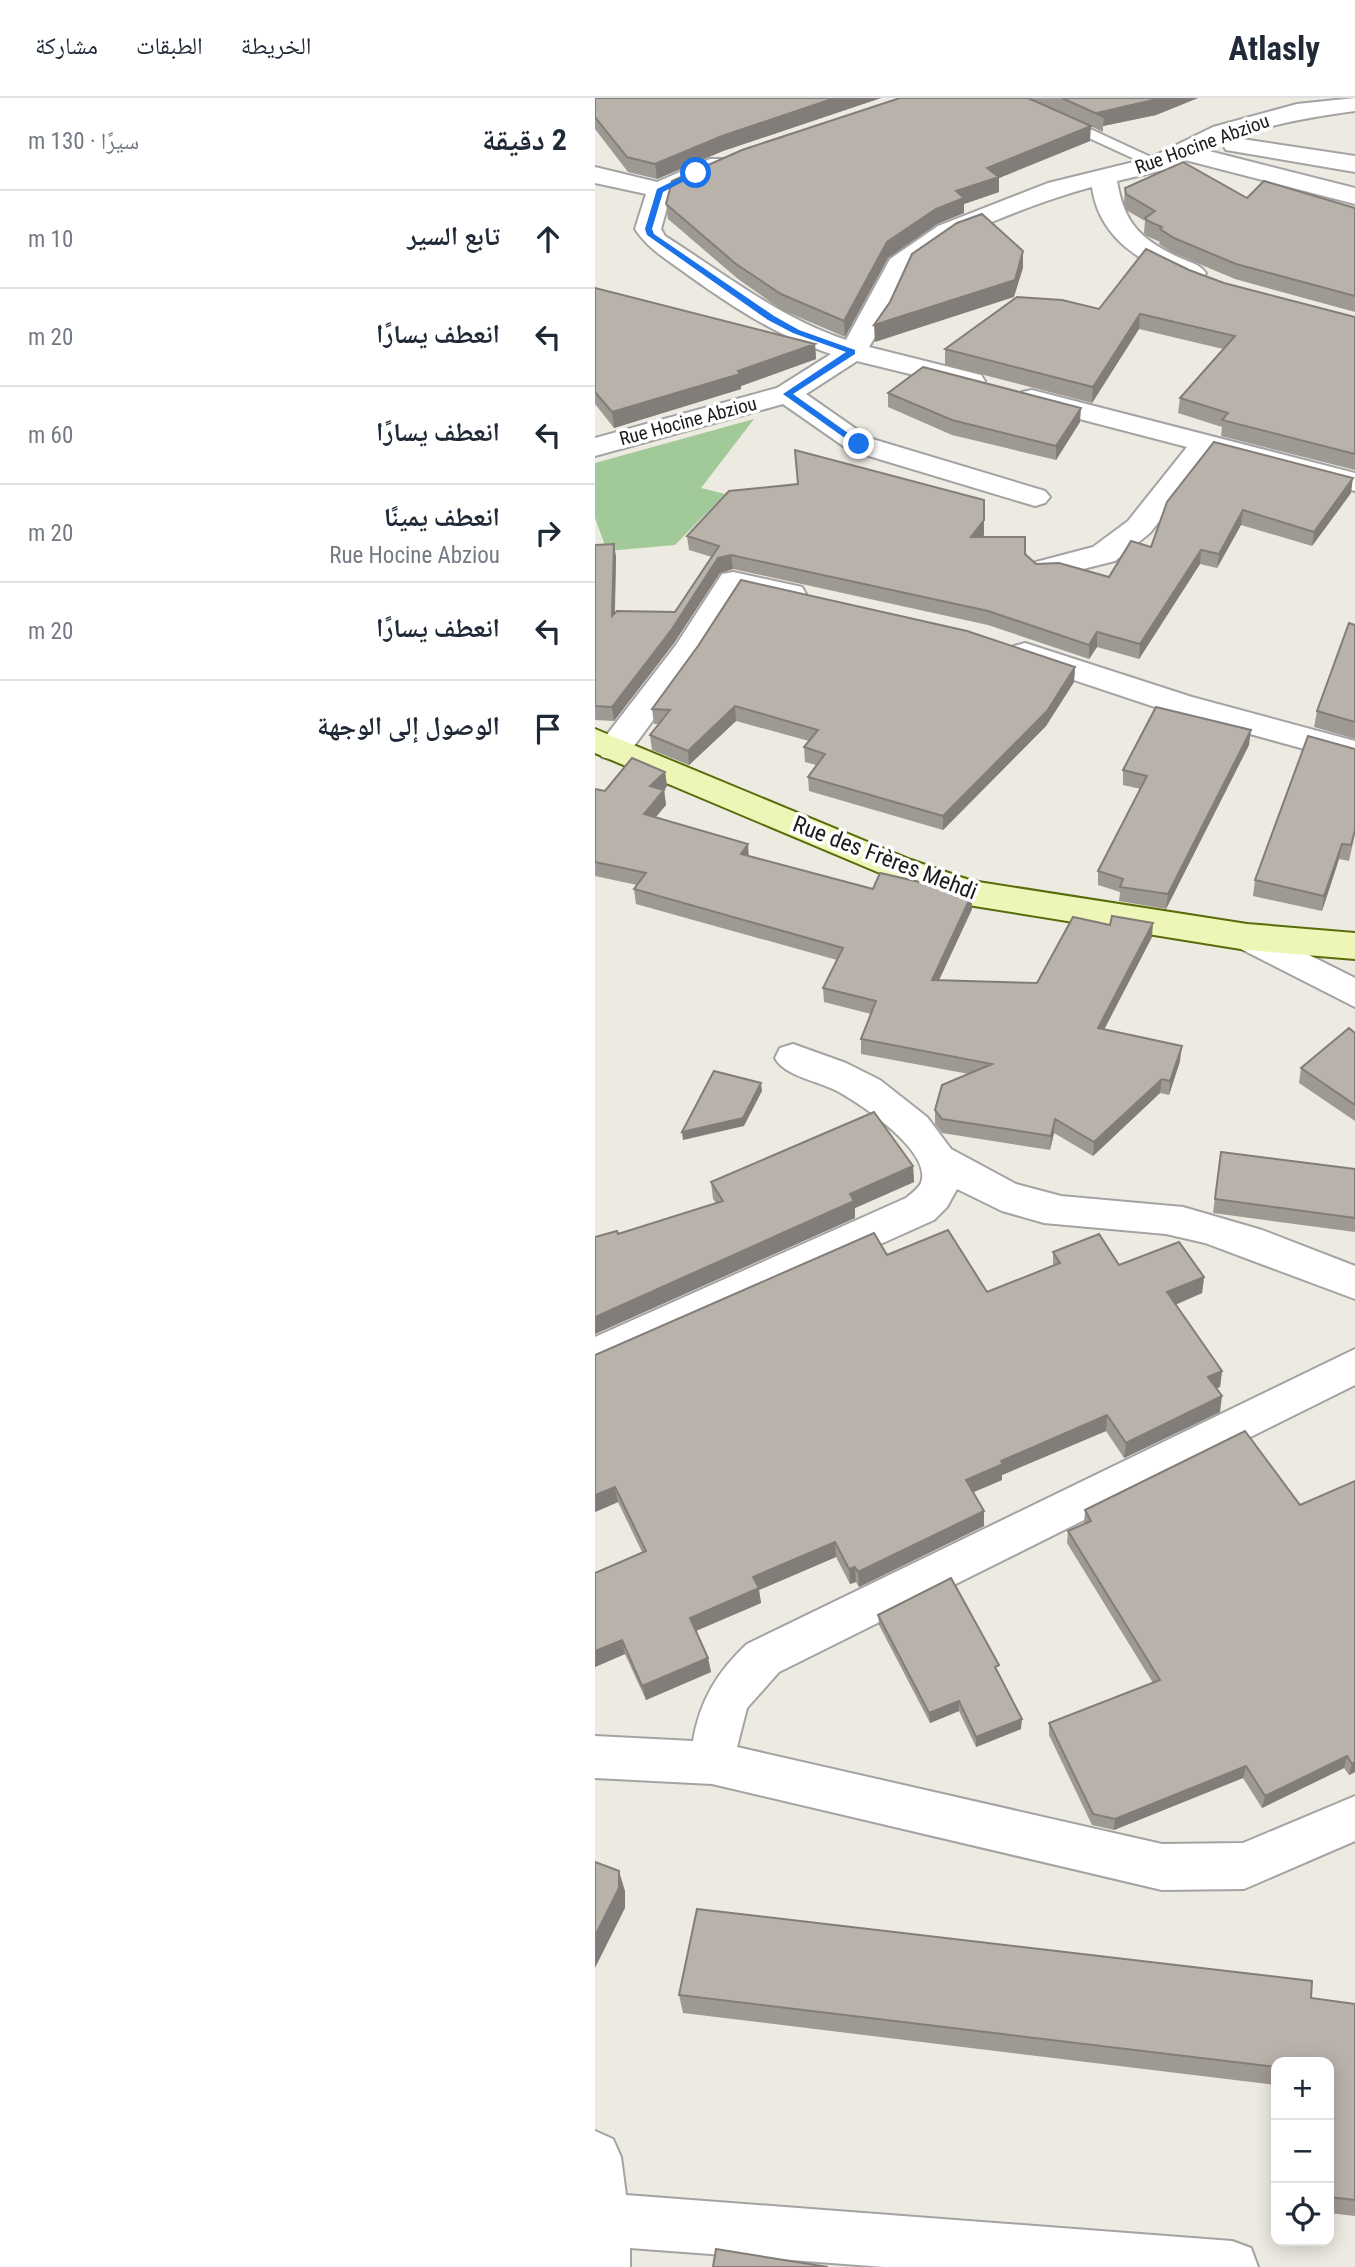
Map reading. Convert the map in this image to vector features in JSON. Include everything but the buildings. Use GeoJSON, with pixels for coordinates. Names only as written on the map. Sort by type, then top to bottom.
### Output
{"type":"FeatureCollection","features":[{"type":"Feature","properties":{"kind":"main road","name":"Rue des Frères Mehdi"},"geometry":{"type":"LineString","coordinates":[[604,745],[968,893],[1247,937],[1355,946]]}},
{"type":"Feature","properties":{"kind":"street","name":"Rue Hocine Abziou"},"geometry":{"type":"LineString","coordinates":[[595,447],[787,394],[852,352],[874,318],[899,264],[947,232],[1057,188],[1169,158],[1205,140],[1297,111],[1355,104]]}},
{"type":"Feature","properties":{"kind":"street"},"geometry":{"type":"LineString","coordinates":[[1205,140],[1353,163]]}},
{"type":"Feature","properties":{"kind":"street"},"geometry":{"type":"LineString","coordinates":[[595,175],[660,190],[746,153]]}},
{"type":"Feature","properties":{"kind":"street"},"geometry":{"type":"LineString","coordinates":[[1169,158],[1355,196]]}},
{"type":"Feature","properties":{"kind":"street"},"geometry":{"type":"LineString","coordinates":[[1103,176],[1110,212],[1121,229],[1136,244],[1159,258],[1215,280]]}},
{"type":"Feature","properties":{"kind":"street"},"geometry":{"type":"LineString","coordinates":[[660,190],[648,229],[656,241],[771,318],[796,331],[852,352],[1355,482]]}},
{"type":"Feature","properties":{"kind":"street"},"geometry":{"type":"LineString","coordinates":[[787,394],[859,444],[1035,497]]}},
{"type":"Feature","properties":{"kind":"street"},"geometry":{"type":"LineString","coordinates":[[1047,569],[1104,554],[1130,534],[1204,445]]}},
{"type":"Feature","properties":{"kind":"street"},"geometry":{"type":"LineString","coordinates":[[604,745],[687,652],[733,581],[814,599]]}},
{"type":"Feature","properties":{"kind":"street"},"geometry":{"type":"LineString","coordinates":[[1000,644],[1181,705],[1355,752]]}},
{"type":"Feature","properties":{"kind":"street"},"geometry":{"type":"LineString","coordinates":[[1247,937],[1355,994]]}},
{"type":"Feature","properties":{"kind":"street"},"geometry":{"type":"LineString","coordinates":[[793,1058],[840,1075],[874,1096],[919,1135],[938,1159],[982,1186],[1016,1201],[1046,1209],[1147,1216],[1183,1222],[1215,1230],[1355,1283]]}},
{"type":"Feature","properties":{"kind":"street"},"geometry":{"type":"LineString","coordinates":[[595,1355],[920,1209],[938,1191],[941,1180],[938,1159]]}},
{"type":"Feature","properties":{"kind":"street"},"geometry":{"type":"LineString","coordinates":[[712,1763],[720,1713],[725,1702],[731,1690],[764,1658],[1355,1366]]}},
{"type":"Feature","properties":{"kind":"street"},"geometry":{"type":"LineString","coordinates":[[595,1757],[712,1763],[1162,1867],[1244,1866],[1355,1818]]}},
{"type":"Feature","properties":{"kind":"street"},"geometry":{"type":"LineString","coordinates":[[595,2157],[600,2235],[1232,2267]]}},
{"type":"Feature","properties":{"kind":"lane"},"geometry":{"type":"LineString","coordinates":[[1010,98],[1169,158]]}},
{"type":"Feature","properties":{"kind":"green space"},"geometry":{"type":"Polygon","coordinates":[[[754,419],[701,488],[725,494],[675,545],[607,551],[595,518],[595,463],[754,419]]]}},
{"type":"Feature","properties":{"kind":"route"},"geometry":{"type":"LineString","coordinates":[[696,173],[660,190],[648,229],[650,235],[771,318],[796,331],[852,352],[787,394],[859,444]]}}]}
